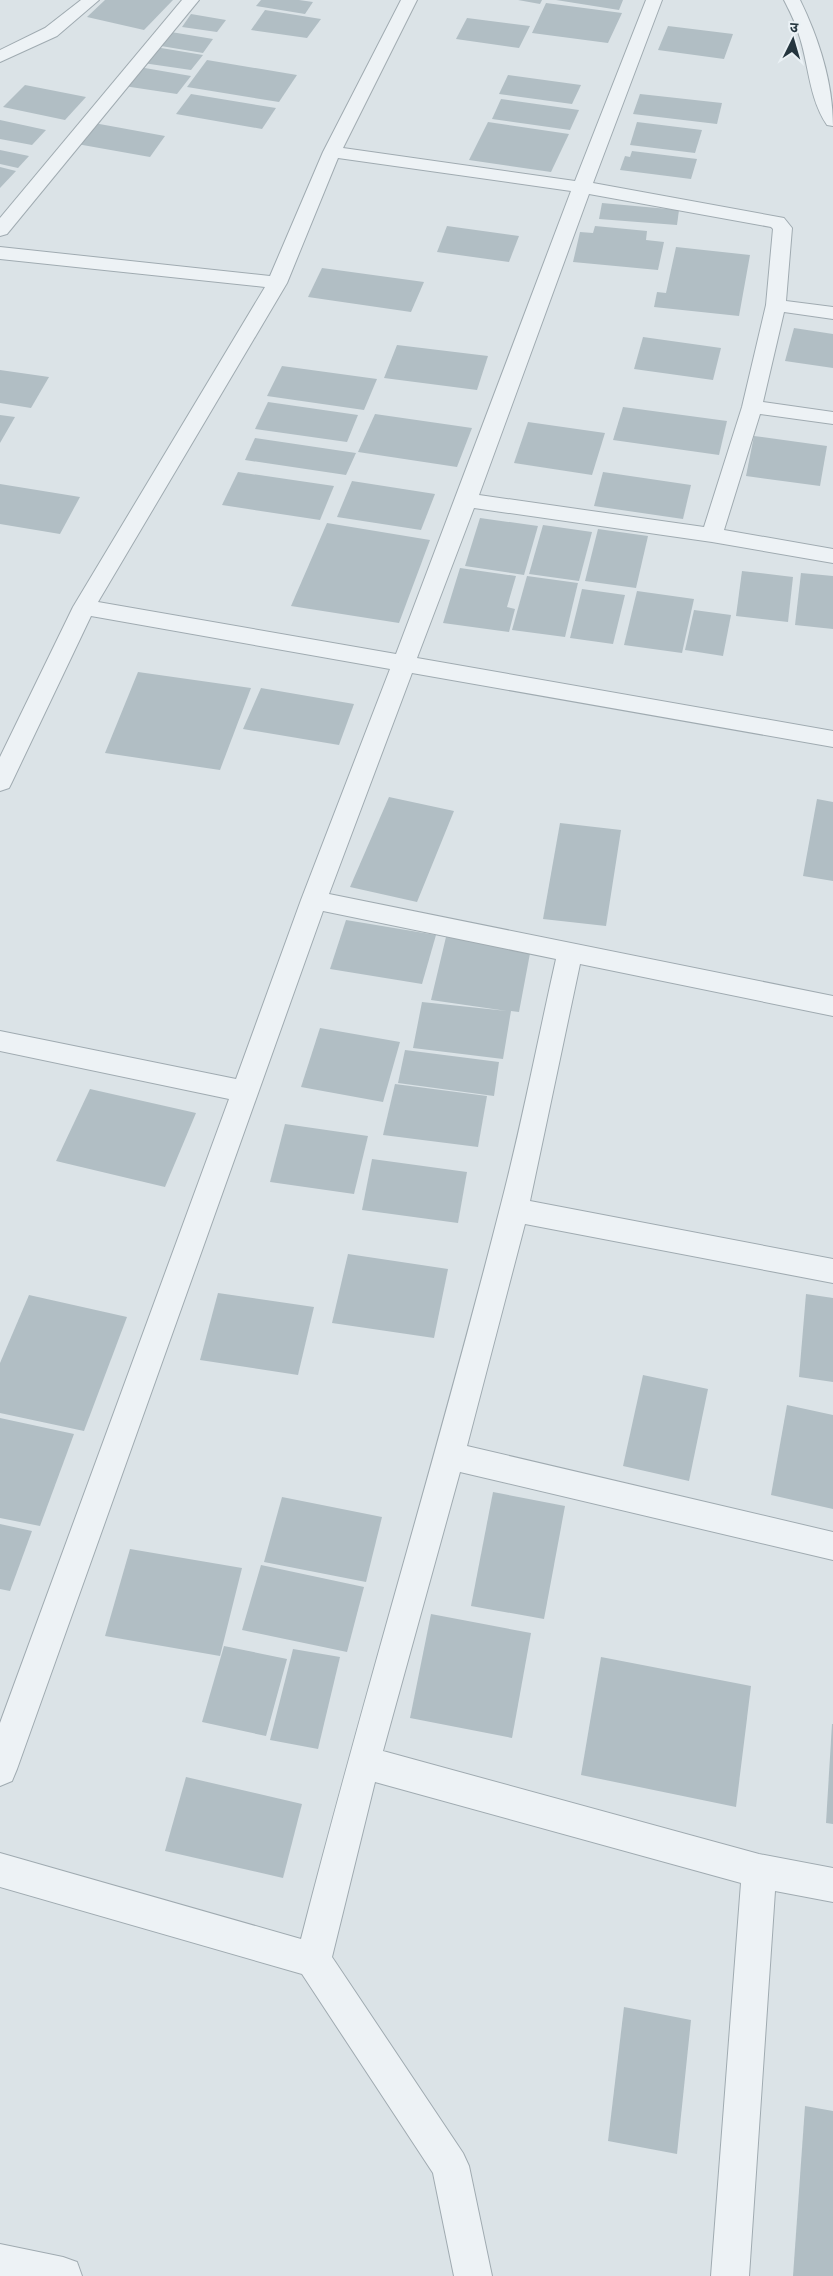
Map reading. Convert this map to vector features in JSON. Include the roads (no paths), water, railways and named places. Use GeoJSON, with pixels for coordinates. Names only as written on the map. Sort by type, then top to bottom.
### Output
{"type":"FeatureCollection","features":[{"type":"Feature","properties":{"kind":"street"},"geometry":{"type":"LineString","coordinates":[[0,57],[51,32],[91,0]]}},
{"type":"Feature","properties":{"kind":"street"},"geometry":{"type":"LineString","coordinates":[[0,230],[191,0]]}},
{"type":"Feature","properties":{"kind":"street"},"geometry":{"type":"LineString","coordinates":[[0,782],[84,607],[276,283],[332,152],[409,0]]}},
{"type":"Feature","properties":{"kind":"street"},"geometry":{"type":"LineString","coordinates":[[0,1769],[314,900],[402,664],[466,500],[582,186],[654,0]]}},
{"type":"Feature","properties":{"kind":"street"},"geometry":{"type":"LineString","coordinates":[[792,0],[807,32],[822,96],[833,120]]}},
{"type":"Feature","properties":{"kind":"street"},"geometry":{"type":"LineString","coordinates":[[332,152],[582,186],[777,222],[783,228],[776,305],[752,407],[712,535]]}},
{"type":"Feature","properties":{"kind":"street"},"geometry":{"type":"LineString","coordinates":[[0,253],[276,283]]}},
{"type":"Feature","properties":{"kind":"street"},"geometry":{"type":"LineString","coordinates":[[776,305],[833,313]]}},
{"type":"Feature","properties":{"kind":"street"},"geometry":{"type":"LineString","coordinates":[[752,407],[833,418]]}},
{"type":"Feature","properties":{"kind":"street"},"geometry":{"type":"LineString","coordinates":[[466,500],[712,535],[833,556]]}},
{"type":"Feature","properties":{"kind":"street"},"geometry":{"type":"LineString","coordinates":[[84,607],[833,739]]}},
{"type":"Feature","properties":{"kind":"street"},"geometry":{"type":"LineString","coordinates":[[314,900],[833,1006]]}},
{"type":"Feature","properties":{"kind":"street"},"geometry":{"type":"LineString","coordinates":[[313,1960],[363,1762],[449,1456],[514,1210],[570,953]]}},
{"type":"Feature","properties":{"kind":"street"},"geometry":{"type":"LineString","coordinates":[[0,1042],[244,1091]]}},
{"type":"Feature","properties":{"kind":"street"},"geometry":{"type":"LineString","coordinates":[[514,1210],[833,1271]]}},
{"type":"Feature","properties":{"kind":"street"},"geometry":{"type":"LineString","coordinates":[[449,1456],[833,1546]]}},
{"type":"Feature","properties":{"kind":"street"},"geometry":{"type":"LineString","coordinates":[[363,1762],[759,1871],[833,1885]]}},
{"type":"Feature","properties":{"kind":"street"},"geometry":{"type":"LineString","coordinates":[[0,1870],[313,1960],[450,2166],[473,2276]]}},
{"type":"Feature","properties":{"kind":"street"},"geometry":{"type":"LineString","coordinates":[[730,2276],[759,1871]]}},
{"type":"Feature","properties":{"kind":"street"},"geometry":{"type":"LineString","coordinates":[[0,2263],[63,2276]]}}]}
